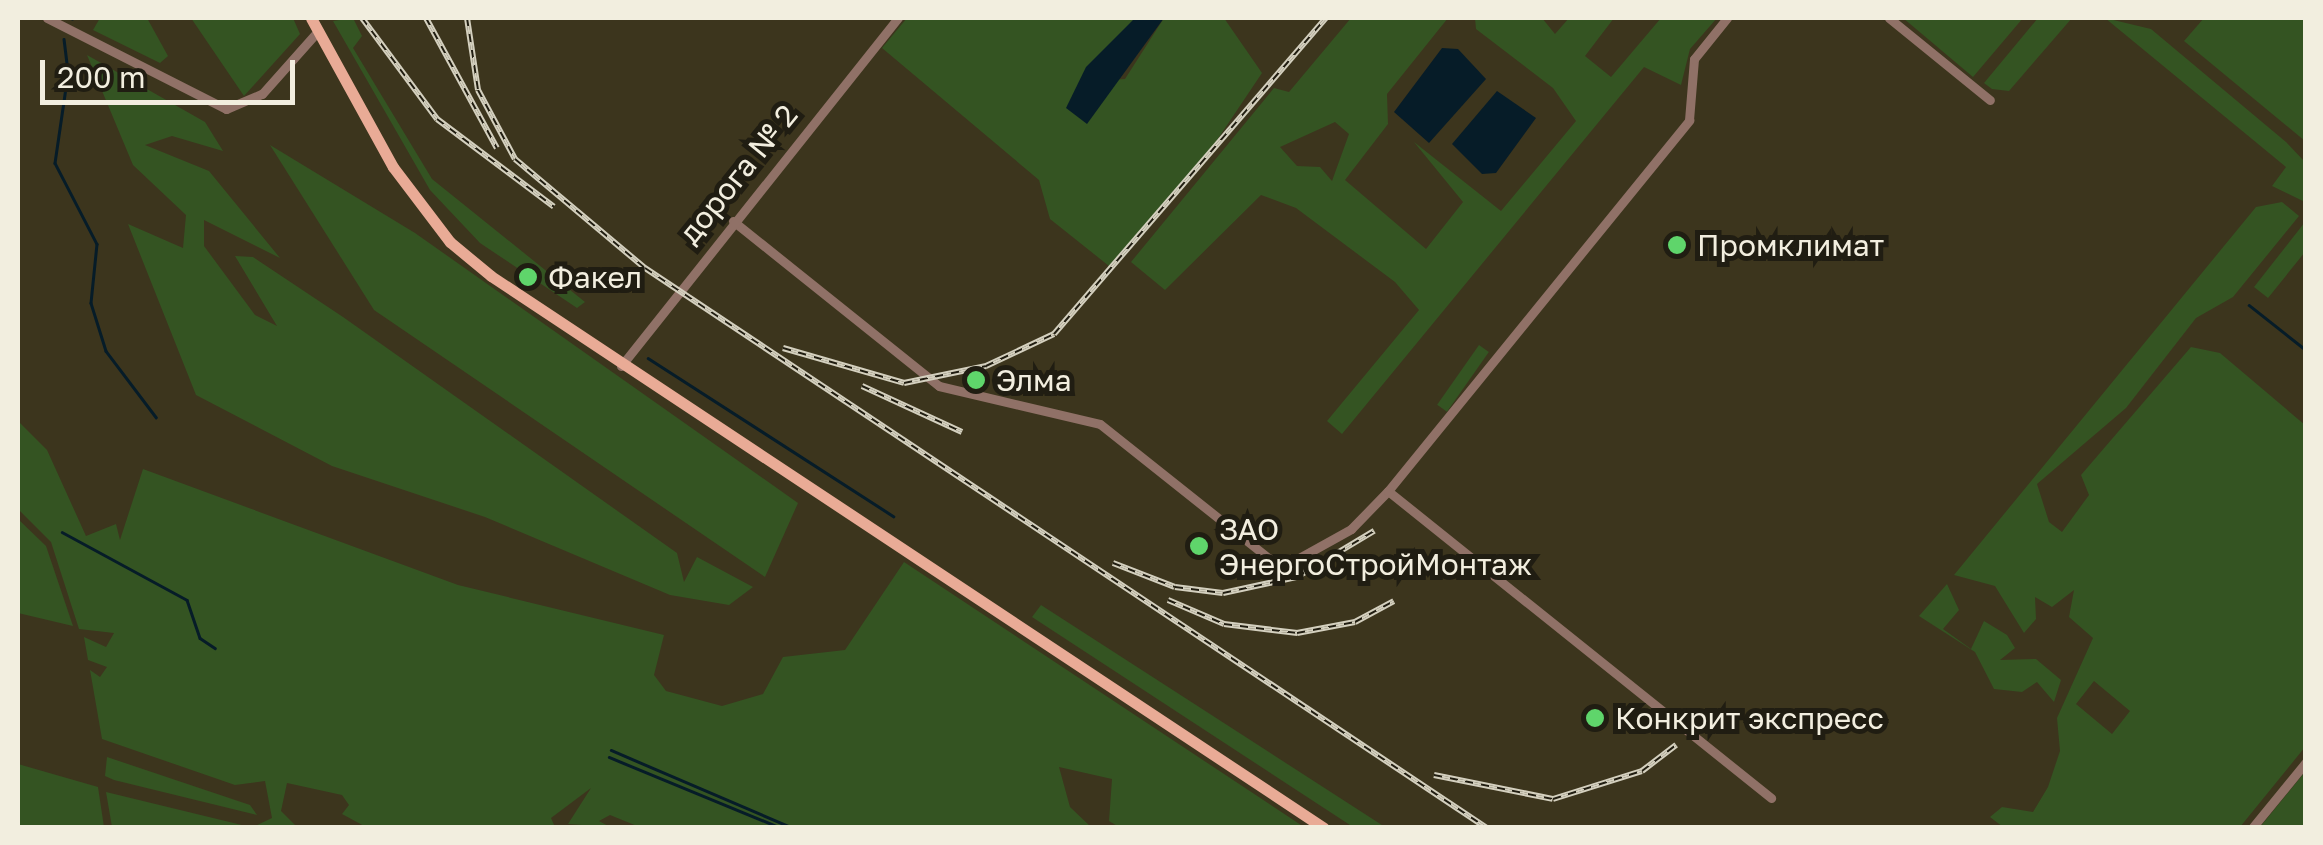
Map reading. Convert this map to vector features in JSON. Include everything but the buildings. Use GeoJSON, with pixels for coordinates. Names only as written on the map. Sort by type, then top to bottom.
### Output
{"type":"FeatureCollection","features":[{"type":"Feature","properties":{"kind":"main road"},"geometry":{"type":"LineString","coordinates":[[311,18],[392,167],[450,242],[621,366],[1324,828]]}},
{"type":"Feature","properties":{"kind":"street"},"geometry":{"type":"LineString","coordinates":[[48,18],[226,108],[262,94],[318,31]]}},
{"type":"Feature","properties":{"kind":"street","name":"дорога № 2"},"geometry":{"type":"LineString","coordinates":[[621,366],[898,18]]}},
{"type":"Feature","properties":{"kind":"street"},"geometry":{"type":"LineString","coordinates":[[733,221],[939,386],[1100,424],[1279,563],[1351,529],[1388,491],[1689,120],[1694,59],[1727,18]]}},
{"type":"Feature","properties":{"kind":"street"},"geometry":{"type":"LineString","coordinates":[[1889,18],[1990,100]]}},
{"type":"Feature","properties":{"kind":"street"},"geometry":{"type":"LineString","coordinates":[[1388,491],[1772,798]]}},
{"type":"Feature","properties":{"kind":"street"},"geometry":{"type":"LineString","coordinates":[[2252,828],[2306,762]]}},
{"type":"Feature","properties":{"kind":"green space"},"geometry":{"type":"Polygon","coordinates":[[[100,18],[147,18],[168,56],[160,63],[93,30],[100,18]]]}},
{"type":"Feature","properties":{"kind":"green space"},"geometry":{"type":"Polygon","coordinates":[[[191,18],[293,18],[300,34],[244,96],[191,18]]]}},
{"type":"Feature","properties":{"kind":"green space"},"geometry":{"type":"Polygon","coordinates":[[[353,18],[362,36],[353,48],[432,179],[585,302],[577,308],[480,243],[430,190],[333,21],[353,18]]]}},
{"type":"Feature","properties":{"kind":"green space"},"geometry":{"type":"Polygon","coordinates":[[[907,18],[1135,18],[1080,82],[1125,79],[1164,18],[1224,18],[1262,73],[1209,152],[1109,266],[1050,219],[1039,180],[882,48],[907,18]]]}},
{"type":"Feature","properties":{"kind":"green space"},"geometry":{"type":"Polygon","coordinates":[[[1351,18],[1448,18],[1387,94],[1388,124],[1345,180],[1426,249],[1463,202],[1414,142],[1501,211],[1576,121],[1553,88],[1476,29],[1475,18],[1542,18],[1555,34],[1569,18],[1614,18],[1585,56],[1611,77],[1661,18],[1717,18],[1690,49],[1681,85],[1644,67],[1342,434],[1327,421],[1419,310],[1395,282],[1296,208],[1261,195],[1165,290],[1131,262],[1274,88],[1289,92],[1351,18]],[[1335,122],[1280,147],[1297,166],[1320,167],[1332,181],[1349,134],[1335,122]]]}},
{"type":"Feature","properties":{"kind":"green space"},"geometry":{"type":"Polygon","coordinates":[[[1903,18],[2023,18],[1973,77],[1903,18]]]}},
{"type":"Feature","properties":{"kind":"green space"},"geometry":{"type":"Polygon","coordinates":[[[2038,18],[2072,18],[2009,91],[1992,89],[1984,83],[2038,18]]]}},
{"type":"Feature","properties":{"kind":"green space"},"geometry":{"type":"Polygon","coordinates":[[[2105,18],[2151,29],[2286,142],[2305,162],[2305,202],[2272,186],[2286,167],[2105,18]]]}},
{"type":"Feature","properties":{"kind":"green space"},"geometry":{"type":"Polygon","coordinates":[[[2204,18],[2305,18],[2305,141],[2184,41],[2204,18]]]}},
{"type":"Feature","properties":{"kind":"green space"},"geometry":{"type":"Polygon","coordinates":[[[87,55],[205,122],[223,151],[172,136],[145,145],[209,171],[280,258],[204,220],[204,246],[255,315],[277,326],[235,256],[253,257],[343,317],[677,553],[684,582],[697,557],[753,587],[729,605],[670,595],[485,517],[332,466],[196,395],[128,224],[183,248],[186,215],[133,165],[87,55]]]}},
{"type":"Feature","properties":{"kind":"green space"},"geometry":{"type":"Polygon","coordinates":[[[270,145],[415,233],[798,503],[765,577],[374,310],[270,145]]]}},
{"type":"Feature","properties":{"kind":"green space"},"geometry":{"type":"Polygon","coordinates":[[[2282,202],[2299,216],[2233,297],[2196,318],[2126,408],[2037,484],[2049,522],[2062,532],[2089,495],[2081,475],[2191,347],[2220,353],[2305,425],[2305,747],[2240,827],[2003,827],[1990,817],[2002,807],[2033,812],[2048,787],[2060,751],[2057,718],[2093,638],[2069,617],[2074,590],[2052,607],[2035,597],[2036,619],[2024,633],[1995,586],[1954,575],[2256,207],[2282,202]],[[2094,681],[2076,704],[2112,734],[2130,711],[2094,681]]]}},
{"type":"Feature","properties":{"kind":"green space"},"geometry":{"type":"Polygon","coordinates":[[[2305,222],[2305,252],[2268,298],[2254,287],[2305,222]]]}},
{"type":"Feature","properties":{"kind":"green space"},"geometry":{"type":"Polygon","coordinates":[[[1479,345],[1489,352],[1447,412],[1437,405],[1479,345]]]}},
{"type":"Feature","properties":{"kind":"green space"},"geometry":{"type":"Polygon","coordinates":[[[18,421],[47,450],[86,536],[116,524],[120,540],[143,469],[458,585],[664,635],[654,675],[666,691],[722,706],[763,694],[783,657],[845,650],[904,562],[1304,827],[1119,827],[1109,821],[1112,779],[1059,767],[1070,807],[1091,827],[642,828],[610,815],[599,821],[610,827],[568,824],[591,788],[551,818],[555,827],[366,827],[342,814],[349,805],[342,795],[287,783],[281,811],[297,827],[253,827],[272,818],[265,781],[235,785],[102,739],[90,670],[100,677],[107,667],[88,660],[84,637],[106,647],[114,633],[79,629],[51,542],[18,509],[18,421]]]}},
{"type":"Feature","properties":{"kind":"green space"},"geometry":{"type":"Polygon","coordinates":[[[18,519],[46,546],[73,626],[18,613],[18,519]]]}},
{"type":"Feature","properties":{"kind":"green space"},"geometry":{"type":"Polygon","coordinates":[[[1947,584],[1959,610],[1943,629],[1971,649],[1984,621],[2007,635],[2015,648],[2000,660],[2036,659],[2061,680],[2054,702],[2037,682],[2022,692],[1994,689],[1975,652],[1919,616],[1947,584]]]}},
{"type":"Feature","properties":{"kind":"green space"},"geometry":{"type":"Polygon","coordinates":[[[1041,605],[1385,827],[1353,827],[1032,617],[1041,605]]]}},
{"type":"Feature","properties":{"kind":"green space"},"geometry":{"type":"Polygon","coordinates":[[[107,757],[250,805],[257,815],[114,780],[105,776],[107,757]]]}},
{"type":"Feature","properties":{"kind":"green space"},"geometry":{"type":"Polygon","coordinates":[[[18,764],[98,787],[104,827],[18,827],[18,764]]]}},
{"type":"Feature","properties":{"kind":"green space"},"geometry":{"type":"Polygon","coordinates":[[[2305,772],[2305,827],[2260,827],[2265,821],[2305,772]]]}},
{"type":"Feature","properties":{"kind":"green space"},"geometry":{"type":"Polygon","coordinates":[[[106,792],[250,827],[112,827],[106,792]]]}},
{"type":"Feature","properties":{"kind":"water"},"geometry":{"type":"Polygon","coordinates":[[[1135,18],[1164,18],[1087,124],[1066,108],[1086,67],[1135,18]]]}},
{"type":"Feature","properties":{"kind":"water"},"geometry":{"type":"Polygon","coordinates":[[[1442,48],[1458,49],[1486,79],[1429,143],[1394,112],[1442,48]]]}},
{"type":"Feature","properties":{"kind":"water"},"geometry":{"type":"Polygon","coordinates":[[[1497,91],[1536,118],[1496,173],[1482,174],[1452,144],[1497,91]]]}},
{"type":"Feature","properties":{"kind":"waterway"},"geometry":{"type":"LineString","coordinates":[[64,39],[68,74],[55,163],[97,244],[91,303],[106,351],[156,417]]}},
{"type":"Feature","properties":{"kind":"waterway"},"geometry":{"type":"LineString","coordinates":[[2249,305],[2306,350]]}},
{"type":"Feature","properties":{"kind":"waterway"},"geometry":{"type":"LineString","coordinates":[[648,358],[893,516]]}},
{"type":"Feature","properties":{"kind":"waterway"},"geometry":{"type":"LineString","coordinates":[[62,532],[187,600],[200,638],[215,648]]}},
{"type":"Feature","properties":{"kind":"waterway"},"geometry":{"type":"LineString","coordinates":[[611,750],[793,828]]}},
{"type":"Feature","properties":{"kind":"waterway"},"geometry":{"type":"LineString","coordinates":[[609,757],[781,828]]}},
{"type":"Feature","properties":{"kind":"railway"},"geometry":{"type":"LineString","coordinates":[[362,18],[437,119],[554,207]]}},
{"type":"Feature","properties":{"kind":"railway"},"geometry":{"type":"LineString","coordinates":[[426,18],[497,148]]}},
{"type":"Feature","properties":{"kind":"railway"},"geometry":{"type":"LineString","coordinates":[[467,18],[478,90],[515,159],[645,268],[1487,828]]}},
{"type":"Feature","properties":{"kind":"railway"},"geometry":{"type":"LineString","coordinates":[[783,348],[904,383],[986,366],[1054,334],[1326,18]]}},
{"type":"Feature","properties":{"kind":"railway"},"geometry":{"type":"LineString","coordinates":[[862,386],[962,432]]}},
{"type":"Feature","properties":{"kind":"railway"},"geometry":{"type":"LineString","coordinates":[[1113,563],[1175,587],[1223,593],[1297,577],[1374,531]]}},
{"type":"Feature","properties":{"kind":"railway"},"geometry":{"type":"LineString","coordinates":[[1168,600],[1224,624],[1297,633],[1355,622],[1394,601]]}},
{"type":"Feature","properties":{"kind":"railway"},"geometry":{"type":"LineString","coordinates":[[1434,775],[1553,799],[1642,771],[1676,745]]}},
{"type":"Feature","properties":{"kind":"place","name":"Промклимат"},"geometry":{"type":"Point","coordinates":[1677,245]}},
{"type":"Feature","properties":{"kind":"place","name":"Факел"},"geometry":{"type":"Point","coordinates":[528,277]}},
{"type":"Feature","properties":{"kind":"place","name":"Элма"},"geometry":{"type":"Point","coordinates":[976,380]}},
{"type":"Feature","properties":{"kind":"place","name":"ЗАО ЭнергоСтройМонтаж"},"geometry":{"type":"Point","coordinates":[1199,546]}},
{"type":"Feature","properties":{"kind":"place","name":"Конкрит экспресс"},"geometry":{"type":"Point","coordinates":[1595,718]}}]}
